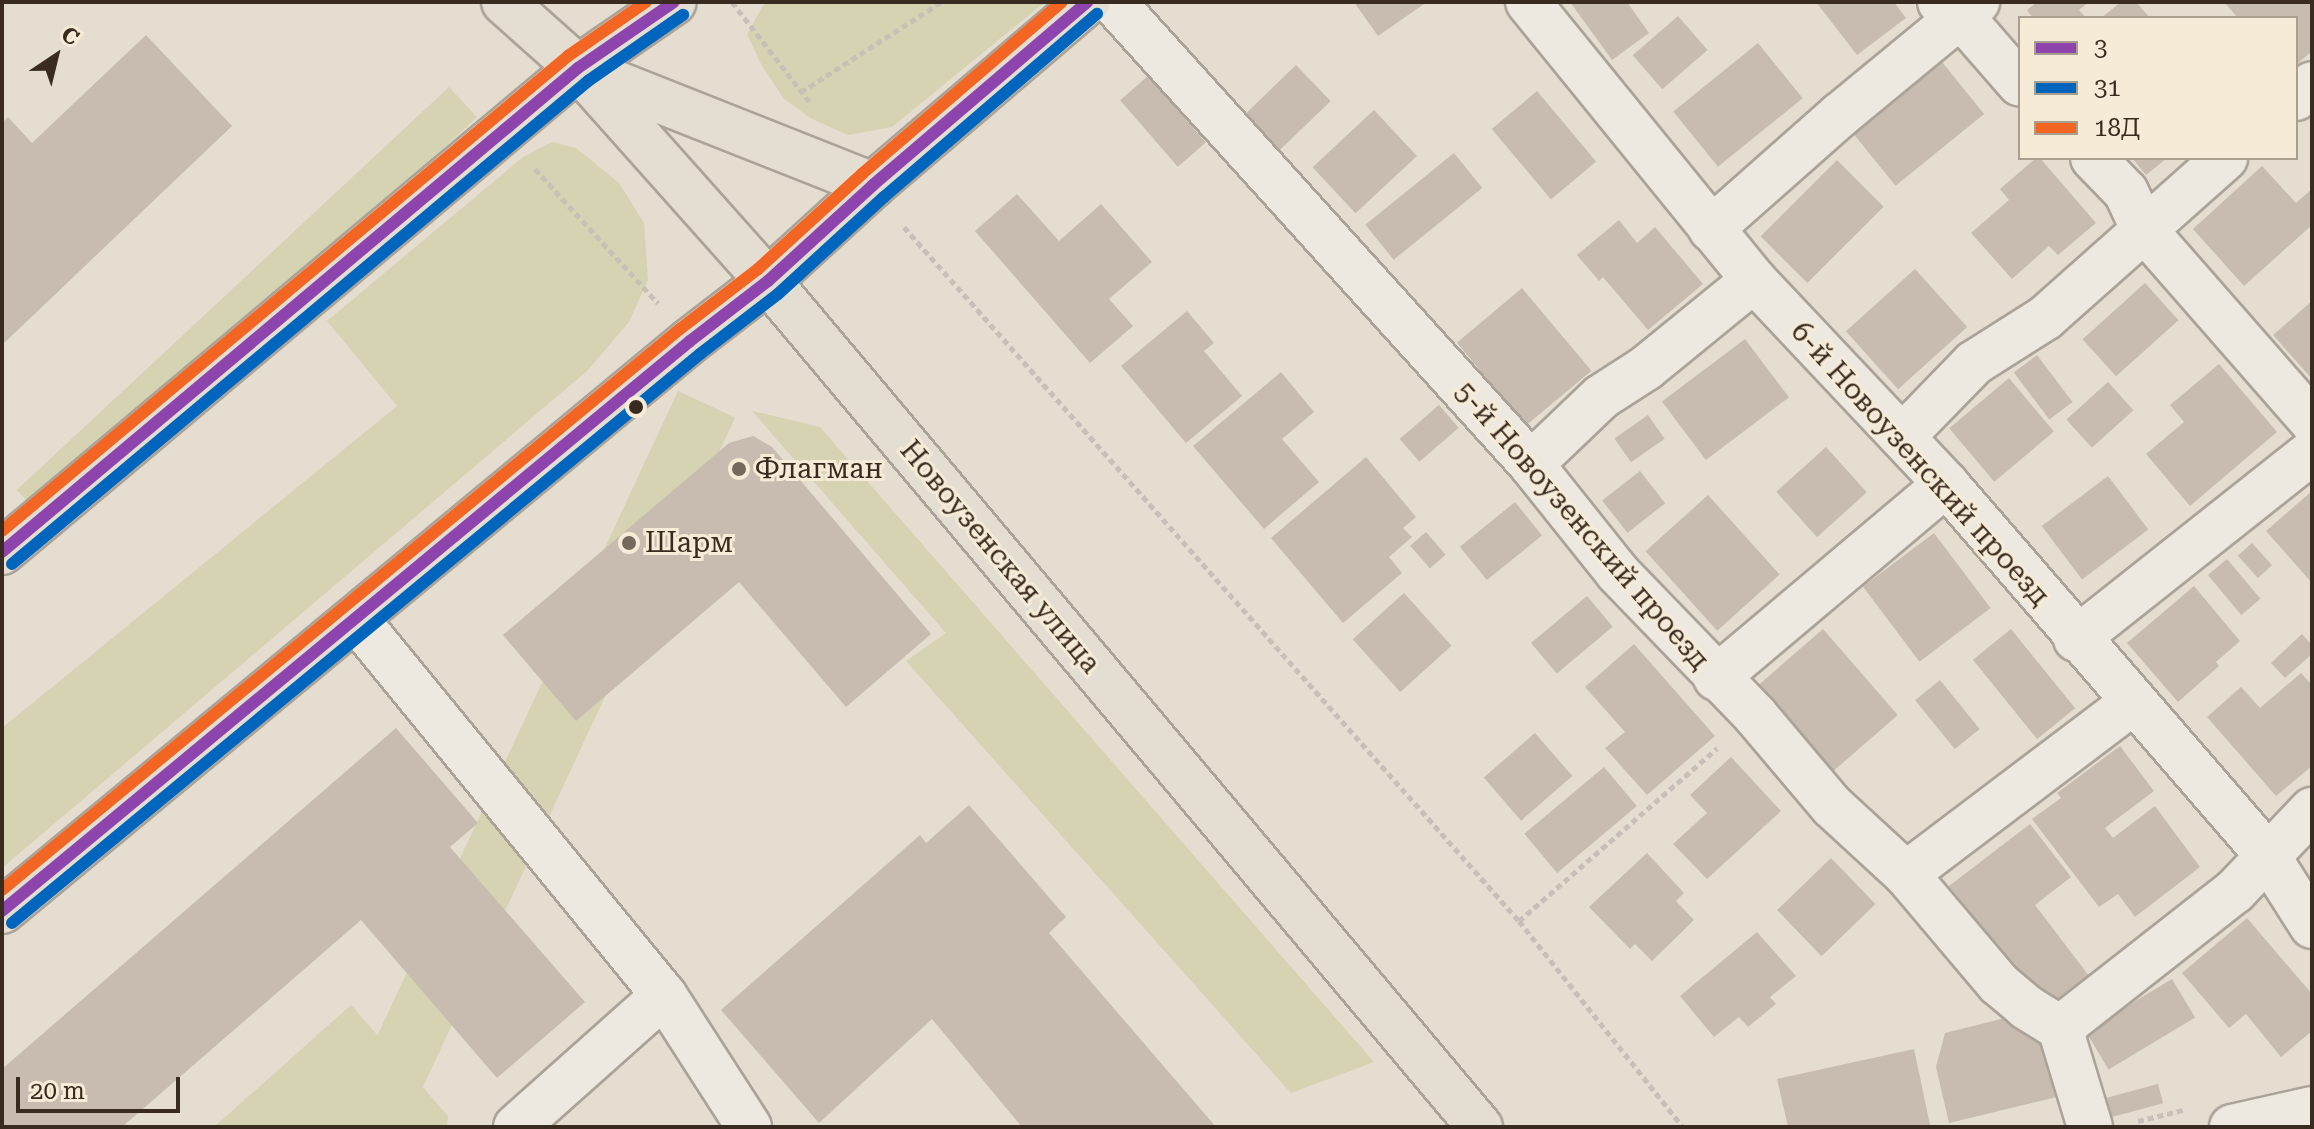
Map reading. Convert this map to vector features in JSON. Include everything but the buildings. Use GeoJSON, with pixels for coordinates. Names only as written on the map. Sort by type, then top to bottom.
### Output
{"type":"FeatureCollection","features":[{"type":"Feature","properties":{"kind":"main road","name":"Новоузенская улица"},"geometry":{"type":"LineString","coordinates":[[504,2],[578,68],[768,281],[1480,1127]]}},
{"type":"Feature","properties":{"kind":"main road"},"geometry":{"type":"LineString","coordinates":[[2,552],[578,68],[674,2]]}},
{"type":"Feature","properties":{"kind":"main road"},"geometry":{"type":"LineString","coordinates":[[2,911],[690,341],[768,281],[873,185],[1087,2]]}},
{"type":"Feature","properties":{"kind":"main road"},"geometry":{"type":"LineString","coordinates":[[578,68],[873,185]]}},
{"type":"Feature","properties":{"kind":"street","name":"5-й Новоузенский проезд"},"geometry":{"type":"LineString","coordinates":[[1113,2],[1531,464],[1618,573],[1755,715],[1832,806],[1906,874],[1999,984],[2026,1007],[2060,1028]]}},
{"type":"Feature","properties":{"kind":"street","name":"6-й Новоузенский проезд"},"geometry":{"type":"LineString","coordinates":[[1528,2],[1754,280],[1946,484],[2076,639],[2267,855],[2312,926]]}},
{"type":"Feature","properties":{"kind":"street"},"geometry":{"type":"LineString","coordinates":[[1711,229],[1959,6],[2018,81]]}},
{"type":"Feature","properties":{"kind":"street"},"geometry":{"type":"LineString","coordinates":[[2095,160],[2126,192],[2143,228],[2312,421]]}},
{"type":"Feature","properties":{"kind":"street"},"geometry":{"type":"LineString","coordinates":[[1903,436],[1974,363],[2045,318],[2223,160]]}},
{"type":"Feature","properties":{"kind":"street"},"geometry":{"type":"LineString","coordinates":[[1531,464],[1601,397],[1646,368],[1754,280]]}},
{"type":"Feature","properties":{"kind":"street"},"geometry":{"type":"LineString","coordinates":[[2076,639],[2312,452]]}},
{"type":"Feature","properties":{"kind":"street"},"geometry":{"type":"LineString","coordinates":[[1716,678],[1946,484]]}},
{"type":"Feature","properties":{"kind":"street"},"geometry":{"type":"LineString","coordinates":[[356,619],[664,995],[749,1127]]}},
{"type":"Feature","properties":{"kind":"street"},"geometry":{"type":"LineString","coordinates":[[1906,874],[2132,703]]}},
{"type":"Feature","properties":{"kind":"street"},"geometry":{"type":"LineString","coordinates":[[2090,1127],[2060,1028],[2235,891],[2312,810]]}},
{"type":"Feature","properties":{"kind":"street"},"geometry":{"type":"LineString","coordinates":[[516,1127],[664,995]]}},
{"type":"Feature","properties":{"kind":"street"},"geometry":{"type":"LineString","coordinates":[[2232,1127],[2312,1109]]}},
{"type":"Feature","properties":{"kind":"path"},"geometry":{"type":"LineString","coordinates":[[732,2],[819,115]]}},
{"type":"Feature","properties":{"kind":"path"},"geometry":{"type":"LineString","coordinates":[[801,92],[941,2]]}},
{"type":"Feature","properties":{"kind":"path"},"geometry":{"type":"LineString","coordinates":[[534,167],[690,341]]}},
{"type":"Feature","properties":{"kind":"path"},"geometry":{"type":"LineString","coordinates":[[873,185],[918,245],[1519,921],[1683,1127]]}},
{"type":"Feature","properties":{"kind":"path"},"geometry":{"type":"LineString","coordinates":[[1519,921],[1755,715]]}},
{"type":"Feature","properties":{"kind":"shaded area"},"geometry":{"type":"Polygon","coordinates":[[[765,2],[1045,2],[892,127],[848,135],[810,118],[783,98],[761,64],[747,34],[765,2]]]}},
{"type":"Feature","properties":{"kind":"shaded area"},"geometry":{"type":"Polygon","coordinates":[[[449,87],[477,117],[45,520],[17,490],[449,87]]]}},
{"type":"Feature","properties":{"kind":"shaded area"},"geometry":{"type":"Polygon","coordinates":[[[552,142],[576,148],[619,183],[644,223],[648,280],[629,322],[587,371],[2,868],[2,728],[397,406],[327,321],[523,157],[552,142]]]}},
{"type":"Feature","properties":{"kind":"shaded area"},"geometry":{"type":"Polygon","coordinates":[[[678,391],[735,418],[404,1127],[335,1127],[678,391]]]}},
{"type":"Feature","properties":{"kind":"shaded area"},"geometry":{"type":"Polygon","coordinates":[[[752,411],[820,427],[1374,1062],[1291,1093],[906,661],[946,633],[752,411]]]}},
{"type":"Feature","properties":{"kind":"shaded area"},"geometry":{"type":"Polygon","coordinates":[[[351,1005],[448,1116],[447,1127],[214,1127],[351,1005]]]}},
{"type":"Feature","properties":{"kind":"transit line","name":"18Д"},"geometry":{"type":"LineString","coordinates":[[2,531],[568,56],[646,2]]}},
{"type":"Feature","properties":{"kind":"transit line","name":"3"},"geometry":{"type":"LineString","coordinates":[[2,552],[578,68],[674,2]]}},
{"type":"Feature","properties":{"kind":"transit line","name":"18Д"},"geometry":{"type":"LineString","coordinates":[[2,890],[680,329],[758,269],[863,173],[1062,2]]}},
{"type":"Feature","properties":{"kind":"transit line","name":"3"},"geometry":{"type":"LineString","coordinates":[[2,911],[690,341],[768,281],[873,185],[1087,2]]}},
{"type":"Feature","properties":{"kind":"transit line","name":"31"},"geometry":{"type":"LineString","coordinates":[[12,923],[700,354],[778,294],[884,197],[1097,14]]}},
{"type":"Feature","properties":{"kind":"transit line","name":"31"},"geometry":{"type":"LineString","coordinates":[[12,564],[588,81],[683,15]]}},
{"type":"Feature","properties":{"kind":"place","name":"Флагман"},"geometry":{"type":"Point","coordinates":[739,469]}},
{"type":"Feature","properties":{"kind":"place","name":"Шарм"},"geometry":{"type":"Point","coordinates":[629,543]}}]}
